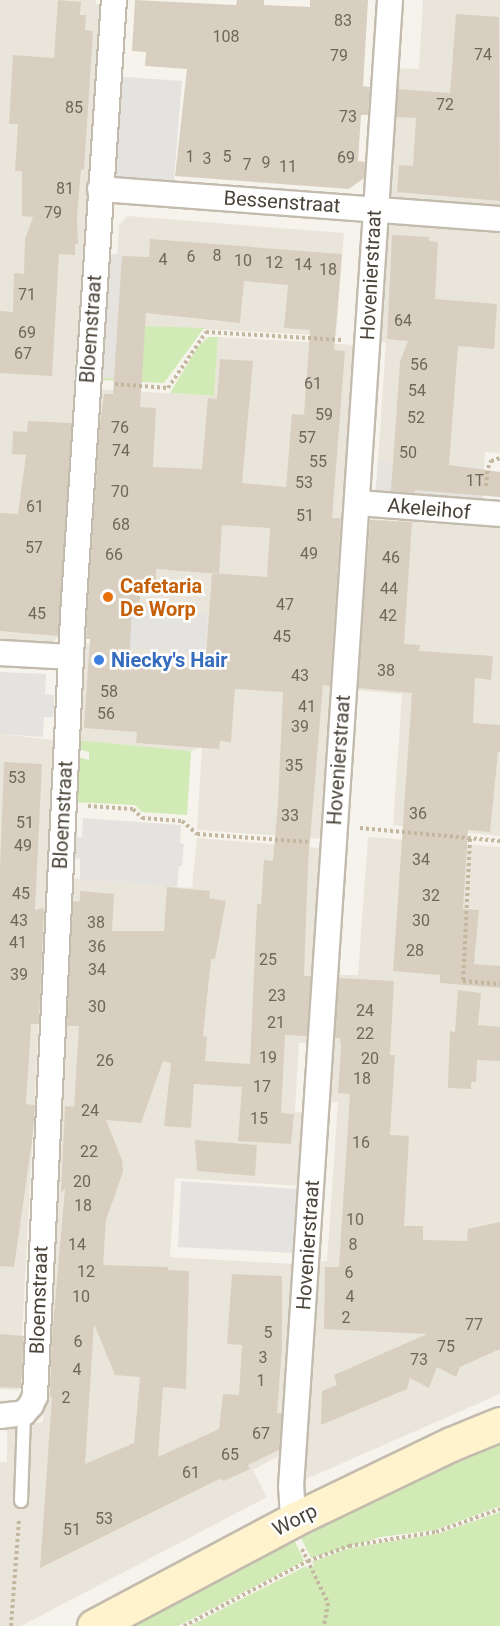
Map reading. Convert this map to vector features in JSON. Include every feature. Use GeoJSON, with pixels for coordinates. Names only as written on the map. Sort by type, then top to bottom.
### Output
{"type":"FeatureCollection","features":[{"type":"Feature","properties":{"kind":"street","name":"Bloemstraat"},"geometry":{"type":"LineString","coordinates":[[24,1413],[31,1405],[35,1392],[71,657],[99,189],[114,0]]}},
{"type":"Feature","properties":{"kind":"street","name":"Hovenierstraat"},"geometry":{"type":"LineString","coordinates":[[292,1520],[291,1487],[333,835],[390,0]]}},
{"type":"Feature","properties":{"kind":"street","name":"Bessenstraat"},"geometry":{"type":"LineString","coordinates":[[99,189],[500,219]]}},
{"type":"Feature","properties":{"kind":"street","name":"Akeleihof"},"geometry":{"type":"LineString","coordinates":[[357,503],[492,514]]}},
{"type":"Feature","properties":{"kind":"street"},"geometry":{"type":"LineString","coordinates":[[0,653],[71,657]]}},
{"type":"Feature","properties":{"kind":"street"},"geometry":{"type":"LineString","coordinates":[[0,1416],[24,1413]]}},
{"type":"Feature","properties":{"kind":"street","name":"Worp"},"geometry":{"type":"LineString","coordinates":[[94,1626],[292,1520],[450,1444],[500,1424]]}},
{"type":"Feature","properties":{"kind":"lane","name":"Bloemstraat"},"geometry":{"type":"LineString","coordinates":[[21,1501],[24,1413]]}},
{"type":"Feature","properties":{"kind":"path"},"geometry":{"type":"LineString","coordinates":[[88,382],[168,388],[206,332],[367,341]]}},
{"type":"Feature","properties":{"kind":"path"},"geometry":{"type":"LineString","coordinates":[[492,514],[488,468],[491,462],[500,458]]}},
{"type":"Feature","properties":{"kind":"path"},"geometry":{"type":"LineString","coordinates":[[63,804],[133,809],[142,818],[182,821],[197,834],[470,838],[500,842]]}},
{"type":"Feature","properties":{"kind":"path"},"geometry":{"type":"LineString","coordinates":[[470,838],[463,981],[500,984]]}},
{"type":"Feature","properties":{"kind":"path"},"geometry":{"type":"LineString","coordinates":[[11,1626],[21,1501]]}},
{"type":"Feature","properties":{"kind":"path"},"geometry":{"type":"LineString","coordinates":[[184,1626],[308,1561],[360,1544],[436,1532],[500,1509]]}},
{"type":"Feature","properties":{"kind":"path"},"geometry":{"type":"LineString","coordinates":[[308,1561],[328,1603],[324,1626]]}},
{"type":"Feature","properties":{"kind":"shaded area"},"geometry":{"type":"Polygon","coordinates":[[[0,0],[96,0],[96,4],[104,4],[59,636],[51,645],[0,642],[0,0]]]}},
{"type":"Feature","properties":{"kind":"shaded area"},"geometry":{"type":"Polygon","coordinates":[[[423,0],[500,0],[500,210],[387,202],[397,68],[419,69],[423,0]]]}},
{"type":"Feature","properties":{"kind":"shaded area"},"geometry":{"type":"Polygon","coordinates":[[[111,76],[182,81],[173,190],[102,184],[111,76]]]}},
{"type":"Feature","properties":{"kind":"shaded area"},"geometry":{"type":"Polygon","coordinates":[[[128,216],[344,233],[336,336],[145,326],[149,257],[117,254],[119,225],[128,216]]]}},
{"type":"Feature","properties":{"kind":"shaded area"},"geometry":{"type":"Polygon","coordinates":[[[391,223],[500,232],[500,453],[485,452],[484,467],[378,461],[386,343],[379,340],[384,230],[391,223]]]}},
{"type":"Feature","properties":{"kind":"shaded area"},"geometry":{"type":"Polygon","coordinates":[[[105,255],[149,257],[142,380],[98,378],[105,255]]]}},
{"type":"Feature","properties":{"kind":"shaded area"},"geometry":{"type":"Polygon","coordinates":[[[218,337],[354,345],[322,839],[197,830],[202,747],[191,751],[77,740],[83,643],[205,653],[208,615],[83,605],[97,389],[214,396],[218,337]]]}},
{"type":"Feature","properties":{"kind":"shaded area"},"geometry":{"type":"Polygon","coordinates":[[[378,461],[484,467],[482,503],[375,496],[378,461]]]}},
{"type":"Feature","properties":{"kind":"shaded area"},"geometry":{"type":"Polygon","coordinates":[[[371,519],[500,528],[500,836],[393,825],[402,694],[355,690],[371,519]]]}},
{"type":"Feature","properties":{"kind":"shaded area"},"geometry":{"type":"Polygon","coordinates":[[[83,605],[208,614],[205,654],[93,644],[88,626],[82,631],[83,605]]]}},
{"type":"Feature","properties":{"kind":"shaded area"},"geometry":{"type":"Polygon","coordinates":[[[0,672],[46,674],[45,694],[54,695],[54,706],[53,717],[44,717],[43,737],[0,734],[0,672]]]}},
{"type":"Feature","properties":{"kind":"shaded area"},"geometry":{"type":"Polygon","coordinates":[[[0,734],[54,740],[19,1390],[0,1389],[0,734]]]}},
{"type":"Feature","properties":{"kind":"shaded area"},"geometry":{"type":"Polygon","coordinates":[[[83,818],[181,825],[180,843],[184,844],[177,887],[80,879],[80,859],[77,858],[69,866],[72,825],[79,838],[82,837],[83,818]]]}},
{"type":"Feature","properties":{"kind":"shaded area"},"geometry":{"type":"Polygon","coordinates":[[[368,837],[500,847],[500,979],[482,986],[500,988],[500,1394],[306,1479],[299,1442],[314,1329],[315,1262],[327,1261],[338,1102],[327,1102],[335,975],[358,975],[368,837]]]}},
{"type":"Feature","properties":{"kind":"shaded area"},"geometry":{"type":"Polygon","coordinates":[[[197,838],[321,848],[308,1043],[299,1043],[295,1111],[304,1114],[299,1186],[175,1178],[170,1257],[293,1264],[282,1454],[253,1470],[267,1497],[21,1626],[0,1626],[0,1462],[7,1462],[7,1428],[43,1422],[70,878],[192,888],[197,838]]]}},
{"type":"Feature","properties":{"kind":"shaded area"},"geometry":{"type":"Polygon","coordinates":[[[181,1181],[298,1189],[295,1253],[178,1247],[181,1181]]]}},
{"type":"Feature","properties":{"kind":"green space"},"geometry":{"type":"Polygon","coordinates":[[[145,326],[204,328],[164,383],[98,380],[98,378],[141,379],[145,326]]]}},
{"type":"Feature","properties":{"kind":"green space"},"geometry":{"type":"Polygon","coordinates":[[[208,337],[218,337],[214,396],[170,393],[197,348],[208,337]]]}},
{"type":"Feature","properties":{"kind":"green space"},"geometry":{"type":"Polygon","coordinates":[[[77,740],[191,751],[187,815],[142,812],[135,805],[73,802],[75,756],[89,760],[89,752],[76,748],[77,740]]]}},
{"type":"Feature","properties":{"kind":"green space"},"geometry":{"type":"Polygon","coordinates":[[[500,1441],[500,1506],[435,1530],[381,1537],[311,1558],[299,1534],[500,1441]]]}},
{"type":"Feature","properties":{"kind":"green space"},"geometry":{"type":"Polygon","coordinates":[[[500,1512],[500,1626],[190,1626],[306,1566],[308,1569],[314,1566],[312,1562],[350,1548],[437,1534],[500,1512]]]}},
{"type":"Feature","properties":{"kind":"green space"},"geometry":{"type":"Polygon","coordinates":[[[293,1537],[304,1561],[178,1626],[122,1626],[293,1537]]]}},
{"type":"Feature","properties":{"kind":"building"},"geometry":{"type":"Polygon","coordinates":[[[58,0],[81,2],[80,15],[86,15],[85,30],[93,31],[84,170],[81,169],[77,218],[78,244],[75,244],[75,255],[59,254],[52,376],[0,373],[0,311],[13,312],[14,273],[24,274],[25,239],[33,217],[22,216],[22,171],[15,171],[18,124],[9,124],[13,55],[54,58],[58,0]]]}},
{"type":"Feature","properties":{"kind":"building"},"geometry":{"type":"Polygon","coordinates":[[[135,0],[236,5],[237,0],[264,0],[264,5],[310,7],[310,0],[368,0],[363,86],[370,87],[368,115],[361,115],[358,161],[365,162],[364,178],[349,189],[175,176],[187,69],[145,66],[146,52],[132,51],[135,0]]]}},
{"type":"Feature","properties":{"kind":"building"},"geometry":{"type":"Polygon","coordinates":[[[456,14],[499,17],[500,201],[397,192],[399,165],[413,166],[416,118],[396,117],[398,89],[450,93],[456,14]]]}},
{"type":"Feature","properties":{"kind":"building"},"geometry":{"type":"Polygon","coordinates":[[[392,235],[429,237],[429,241],[438,242],[435,299],[497,304],[494,349],[458,346],[449,465],[500,472],[500,497],[415,490],[414,493],[391,491],[400,362],[408,341],[387,339],[392,235]]]}},
{"type":"Feature","properties":{"kind":"building"},"geometry":{"type":"Polygon","coordinates":[[[150,239],[342,254],[334,350],[345,351],[332,518],[341,518],[330,686],[323,685],[308,864],[304,976],[311,976],[307,1036],[285,1035],[281,1113],[294,1114],[291,1144],[238,1141],[242,1087],[194,1084],[191,1128],[164,1126],[171,1063],[163,1061],[141,1123],[106,1120],[122,1160],[123,1172],[106,1220],[103,1265],[168,1267],[168,1270],[189,1271],[186,1389],[163,1387],[158,1457],[219,1429],[223,1394],[239,1395],[242,1345],[227,1344],[232,1274],[282,1276],[282,1348],[277,1413],[282,1413],[279,1450],[248,1465],[250,1469],[224,1481],[219,1479],[40,1568],[52,1397],[50,1397],[50,1390],[52,1338],[65,1189],[61,1193],[65,1106],[74,1107],[79,1026],[67,1026],[73,902],[80,901],[80,891],[114,894],[112,931],[164,931],[167,887],[210,891],[209,898],[226,901],[215,959],[211,959],[203,1036],[207,1037],[205,1061],[250,1064],[257,904],[261,904],[264,860],[273,861],[278,802],[283,692],[235,689],[231,742],[220,741],[219,749],[136,743],[137,732],[84,728],[90,639],[86,639],[87,616],[100,425],[104,394],[113,394],[122,256],[149,257],[150,239]],[[244,281],[240,323],[146,313],[140,407],[156,408],[153,467],[202,469],[208,398],[217,399],[220,359],[253,361],[242,483],[286,487],[292,414],[304,415],[310,330],[284,328],[288,285],[244,281]],[[222,525],[219,574],[267,577],[270,528],[222,525]],[[156,569],[156,584],[141,583],[139,609],[132,608],[129,664],[205,669],[212,573],[156,569]],[[94,1324],[85,1464],[134,1443],[140,1377],[115,1375],[94,1324]]]}},
{"type":"Feature","properties":{"kind":"building"},"geometry":{"type":"Polygon","coordinates":[[[28,421],[72,423],[58,636],[0,631],[0,513],[18,514],[26,455],[12,454],[13,431],[27,432],[28,421]]]}},
{"type":"Feature","properties":{"kind":"building"},"geometry":{"type":"Polygon","coordinates":[[[370,520],[412,522],[404,644],[420,645],[419,651],[493,656],[491,680],[475,678],[473,723],[500,725],[500,752],[498,752],[490,832],[468,830],[463,909],[479,910],[474,964],[500,966],[500,988],[440,983],[440,975],[393,971],[412,693],[358,688],[370,520]]]}},
{"type":"Feature","properties":{"kind":"building"},"geometry":{"type":"Polygon","coordinates":[[[4,762],[42,764],[35,910],[44,908],[39,1024],[31,1024],[26,1104],[35,1105],[14,1267],[0,1266],[0,868],[4,762]]]}},
{"type":"Feature","properties":{"kind":"building"},"geometry":{"type":"Polygon","coordinates":[[[339,978],[394,981],[390,1055],[395,1055],[390,1135],[409,1136],[404,1226],[423,1226],[423,1240],[467,1241],[468,1229],[500,1222],[500,1349],[460,1367],[456,1377],[437,1367],[429,1388],[410,1378],[407,1389],[321,1425],[322,1391],[337,1385],[334,1375],[427,1334],[324,1329],[325,1267],[339,1267],[350,1094],[338,1093],[341,1047],[340,1038],[335,1038],[339,978]]]}},
{"type":"Feature","properties":{"kind":"building"},"geometry":{"type":"Polygon","coordinates":[[[458,990],[481,993],[478,1025],[500,1027],[500,1061],[477,1060],[476,1082],[471,1082],[471,1089],[448,1088],[450,1031],[455,1032],[458,990]]]}},
{"type":"Feature","properties":{"kind":"building"},"geometry":{"type":"Polygon","coordinates":[[[195,1140],[257,1145],[255,1176],[197,1171],[195,1140]]]}},
{"type":"Feature","properties":{"kind":"building"},"geometry":{"type":"Polygon","coordinates":[[[0,1334],[24,1336],[21,1388],[0,1387],[0,1334]]]}},
{"type":"Feature","properties":{"kind":"place","name":"Cafetaria De Worp"},"geometry":{"type":"Point","coordinates":[108,597]}},
{"type":"Feature","properties":{"kind":"place","name":"Niecky's Hair"},"geometry":{"type":"Point","coordinates":[99,660]}}]}
